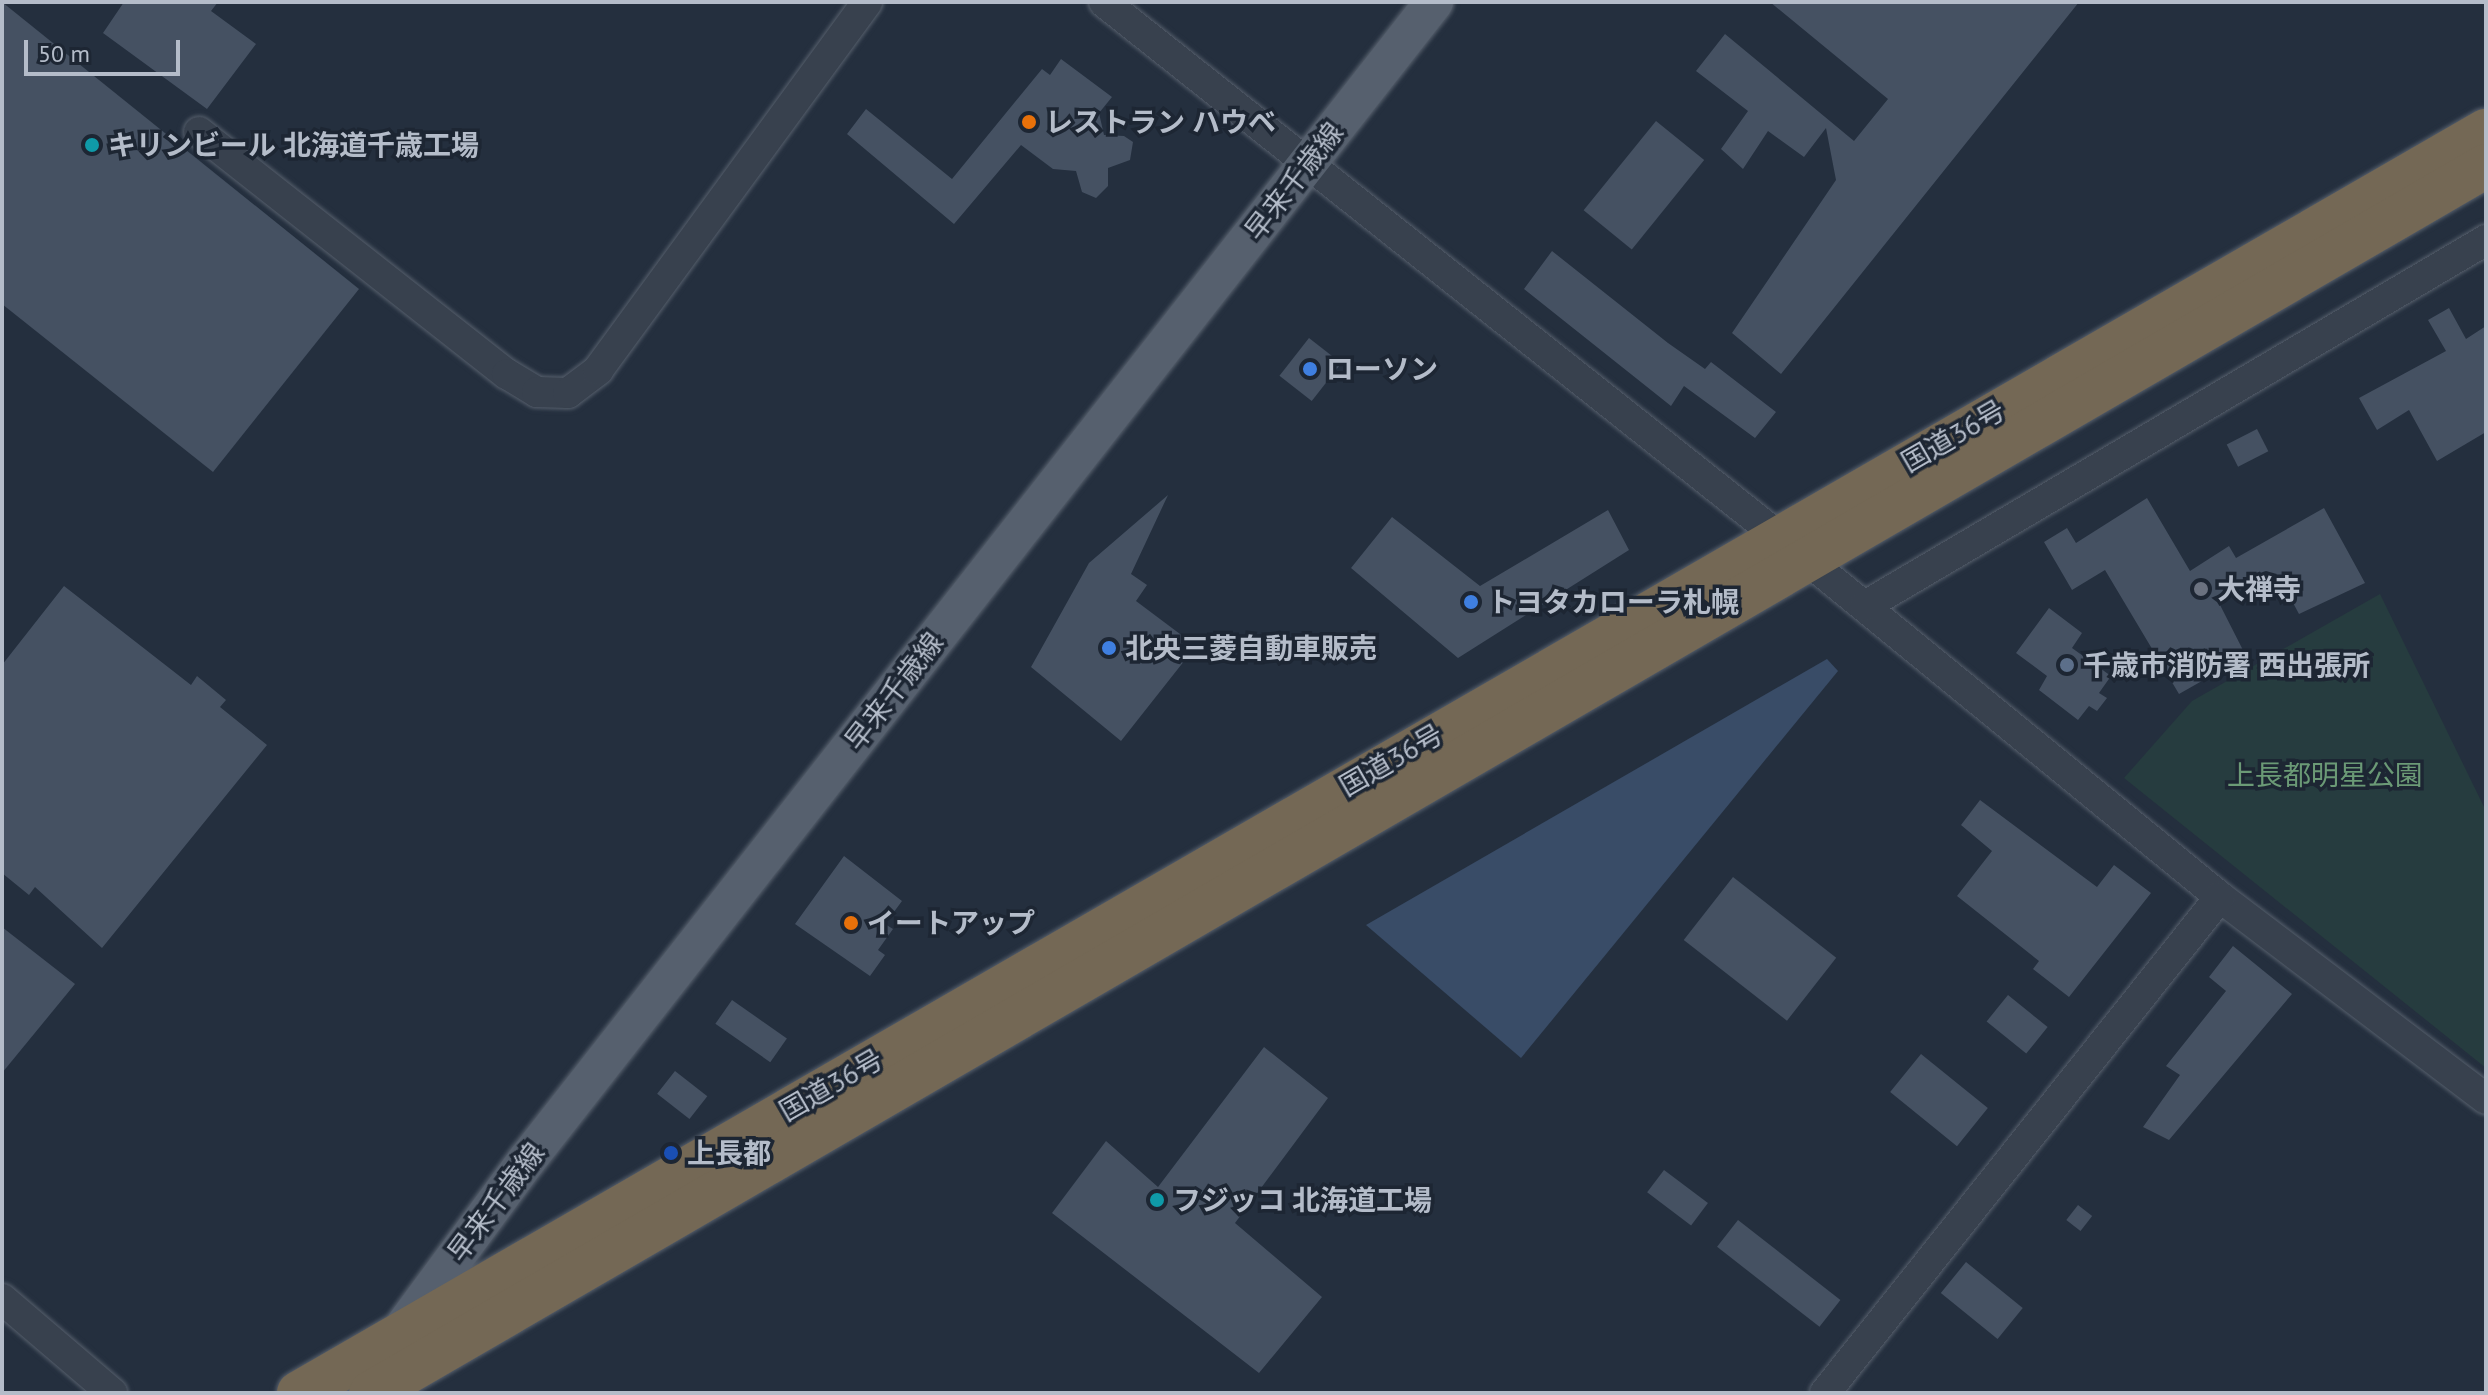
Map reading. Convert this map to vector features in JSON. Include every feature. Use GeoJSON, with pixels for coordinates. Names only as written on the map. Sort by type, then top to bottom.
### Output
{"type":"FeatureCollection","features":[{"type":"Feature","properties":{"kind":"highway","name":"国道36号"},"geometry":{"type":"LineString","coordinates":[[372,1392],[1793,549],[2486,131]]}},
{"type":"Feature","properties":{"kind":"highway","name":"国道36号"},"geometry":{"type":"LineString","coordinates":[[299,1393],[1793,549],[2486,166]]}},
{"type":"Feature","properties":{"kind":"main road","name":"早来千歳線"},"geometry":{"type":"LineString","coordinates":[[372,1392],[397,1336],[527,1160],[1434,2]]}},
{"type":"Feature","properties":{"kind":"street"},"geometry":{"type":"LineString","coordinates":[[1104,2],[1865,606],[2220,897],[2486,1099]]}},
{"type":"Feature","properties":{"kind":"street"},"geometry":{"type":"LineString","coordinates":[[199,132],[507,374],[537,392],[568,393],[598,370],[865,3]]}},
{"type":"Feature","properties":{"kind":"street"},"geometry":{"type":"LineString","coordinates":[[1865,606],[2486,240]]}},
{"type":"Feature","properties":{"kind":"street"},"geometry":{"type":"LineString","coordinates":[[1825,1393],[2220,897]]}},
{"type":"Feature","properties":{"kind":"street"},"geometry":{"type":"LineString","coordinates":[[2,1299],[112,1393]]}},
{"type":"Feature","properties":{"kind":"green space","name":"上長都明星公園"},"geometry":{"type":"Polygon","coordinates":[[[2380,594],[2486,811],[2486,1068],[2124,778],[2192,701],[2380,594]]]}},
{"type":"Feature","properties":{"kind":"water"},"geometry":{"type":"Polygon","coordinates":[[[1827,659],[1838,671],[1521,1058],[1366,925],[1827,659]]]}},
{"type":"Feature","properties":{"kind":"building","name":"キリンビール 北海道千歳工場"},"geometry":{"type":"Polygon","coordinates":[[[2,2],[359,289],[213,472],[2,304],[2,2]]]}},
{"type":"Feature","properties":{"kind":"building","name":"キリンビール 北海道千歳工場"},"geometry":{"type":"Polygon","coordinates":[[[124,2],[218,2],[211,11],[256,44],[207,109],[103,33],[124,2]]]}},
{"type":"Feature","properties":{"kind":"building"},"geometry":{"type":"Polygon","coordinates":[[[1770,2],[2079,2],[1781,374],[1732,333],[1836,180],[1826,128],[1804,157],[1768,131],[1743,169],[1721,149],[1748,111],[1696,71],[1725,34],[1854,141],[1888,99],[1770,2]]]}},
{"type":"Feature","properties":{"kind":"building"},"geometry":{"type":"Polygon","coordinates":[[[1061,59],[1112,97],[1099,113],[1104,135],[1124,136],[1133,142],[1130,160],[1108,168],[1108,186],[1096,198],[1082,192],[1076,171],[1053,169],[1021,145],[954,224],[847,134],[866,109],[952,179],[1042,69],[1050,75],[1061,59]]]}},
{"type":"Feature","properties":{"kind":"building"},"geometry":{"type":"Polygon","coordinates":[[[1656,121],[1704,160],[1632,249],[1584,210],[1656,121]]]}},
{"type":"Feature","properties":{"kind":"building"},"geometry":{"type":"Polygon","coordinates":[[[1552,251],[1668,343],[1705,369],[1711,362],[1776,412],[1755,438],[1684,386],[1671,406],[1524,289],[1552,251]]]}},
{"type":"Feature","properties":{"kind":"building"},"geometry":{"type":"Polygon","coordinates":[[[2449,308],[2466,339],[2486,326],[2486,432],[2437,461],[2409,410],[2377,430],[2359,398],[2446,351],[2428,320],[2449,308]]]}},
{"type":"Feature","properties":{"kind":"building","name":"ローソン"},"geometry":{"type":"Polygon","coordinates":[[[1309,338],[1341,363],[1312,401],[1279,376],[1309,338]]]}},
{"type":"Feature","properties":{"kind":"building"},"geometry":{"type":"Polygon","coordinates":[[[2257,429],[2268,451],[2238,467],[2227,444],[2257,429]]]}},
{"type":"Feature","properties":{"kind":"building"},"geometry":{"type":"Polygon","coordinates":[[[1168,495],[1131,574],[1147,585],[1136,601],[1196,646],[1121,741],[1031,667],[1089,563],[1168,495]]]}},
{"type":"Feature","properties":{"kind":"building"},"geometry":{"type":"Polygon","coordinates":[[[2147,498],[2190,571],[2229,546],[2236,558],[2324,508],[2365,583],[2299,614],[2283,584],[2268,592],[2262,580],[2218,601],[2246,656],[2179,694],[2105,570],[2072,590],[2044,542],[2067,528],[2076,543],[2147,498]]]}},
{"type":"Feature","properties":{"kind":"building"},"geometry":{"type":"Polygon","coordinates":[[[1608,510],[1629,550],[1458,658],[1351,568],[1392,517],[1480,586],[1608,510]]]}},
{"type":"Feature","properties":{"kind":"building"},"geometry":{"type":"Polygon","coordinates":[[[64,586],[191,685],[197,676],[226,700],[220,707],[267,745],[102,948],[35,887],[29,895],[2,873],[2,665],[64,586]]]}},
{"type":"Feature","properties":{"kind":"building"},"geometry":{"type":"Polygon","coordinates":[[[2049,608],[2082,633],[2072,648],[2111,676],[2099,693],[2107,698],[2097,711],[2089,706],[2078,720],[2039,690],[2047,676],[2016,653],[2049,608]]]}},
{"type":"Feature","properties":{"kind":"building"},"geometry":{"type":"Polygon","coordinates":[[[1980,800],[2097,887],[2114,865],[2151,893],[2069,997],[2033,969],[2039,961],[1957,896],[1992,851],[1961,825],[1980,800]]]}},
{"type":"Feature","properties":{"kind":"building"},"geometry":{"type":"Polygon","coordinates":[[[844,856],[902,901],[885,924],[893,929],[878,950],[885,955],[870,976],[795,924],[844,856]]]}},
{"type":"Feature","properties":{"kind":"building"},"geometry":{"type":"Polygon","coordinates":[[[1733,877],[1836,958],[1787,1021],[1684,940],[1733,877]]]}},
{"type":"Feature","properties":{"kind":"building"},"geometry":{"type":"Polygon","coordinates":[[[2,927],[75,984],[2,1073],[2,927]]]}},
{"type":"Feature","properties":{"kind":"building"},"geometry":{"type":"Polygon","coordinates":[[[2233,946],[2292,994],[2169,1140],[2143,1127],[2180,1075],[2166,1066],[2226,991],[2209,977],[2233,946]]]}},
{"type":"Feature","properties":{"kind":"building"},"geometry":{"type":"Polygon","coordinates":[[[2008,995],[2048,1027],[2026,1054],[1987,1021],[2008,995]]]}},
{"type":"Feature","properties":{"kind":"building"},"geometry":{"type":"Polygon","coordinates":[[[732,1000],[787,1038],[770,1062],[715,1024],[732,1000]]]}},
{"type":"Feature","properties":{"kind":"building","name":"フジッコ 北海道工場"},"geometry":{"type":"Polygon","coordinates":[[[1264,1047],[1328,1098],[1235,1223],[1322,1297],[1259,1373],[1052,1213],[1106,1141],[1158,1187],[1264,1047]]]}},
{"type":"Feature","properties":{"kind":"building"},"geometry":{"type":"Polygon","coordinates":[[[1921,1054],[1988,1108],[1957,1146],[1890,1092],[1921,1054]]]}},
{"type":"Feature","properties":{"kind":"building"},"geometry":{"type":"Polygon","coordinates":[[[675,1071],[707,1096],[689,1119],[657,1094],[675,1071]]]}},
{"type":"Feature","properties":{"kind":"building"},"geometry":{"type":"Polygon","coordinates":[[[1664,1170],[1708,1203],[1691,1225],[1647,1192],[1664,1170]]]}},
{"type":"Feature","properties":{"kind":"building"},"geometry":{"type":"Polygon","coordinates":[[[2078,1205],[2092,1216],[2080,1231],[2066,1220],[2078,1205]]]}},
{"type":"Feature","properties":{"kind":"building"},"geometry":{"type":"Polygon","coordinates":[[[1738,1220],[1840,1300],[1820,1327],[1717,1247],[1738,1220]]]}},
{"type":"Feature","properties":{"kind":"building"},"geometry":{"type":"Polygon","coordinates":[[[1966,1262],[2023,1308],[1998,1339],[1941,1293],[1966,1262]]]}},
{"type":"Feature","properties":{"kind":"place","name":"レストラン ハウベ"},"geometry":{"type":"Point","coordinates":[1029,122]}},
{"type":"Feature","properties":{"kind":"place","name":"キリンビール 北海道千歳工場"},"geometry":{"type":"Point","coordinates":[92,145]}},
{"type":"Feature","properties":{"kind":"place","name":"ローソン"},"geometry":{"type":"Point","coordinates":[1310,369]}},
{"type":"Feature","properties":{"kind":"place","name":"大禅寺"},"geometry":{"type":"Point","coordinates":[2201,589]}},
{"type":"Feature","properties":{"kind":"place","name":"トヨタカローラ札幌"},"geometry":{"type":"Point","coordinates":[1471,602]}},
{"type":"Feature","properties":{"kind":"place","name":"北央三菱自動車販売"},"geometry":{"type":"Point","coordinates":[1109,648]}},
{"type":"Feature","properties":{"kind":"place","name":"千歳市消防署 西出張所"},"geometry":{"type":"Point","coordinates":[2067,665]}},
{"type":"Feature","properties":{"kind":"place","name":"イートアップ"},"geometry":{"type":"Point","coordinates":[851,923]}},
{"type":"Feature","properties":{"kind":"place","name":"上長都"},"geometry":{"type":"Point","coordinates":[671,1153]}},
{"type":"Feature","properties":{"kind":"place","name":"フジッコ 北海道工場"},"geometry":{"type":"Point","coordinates":[1157,1200]}}]}
